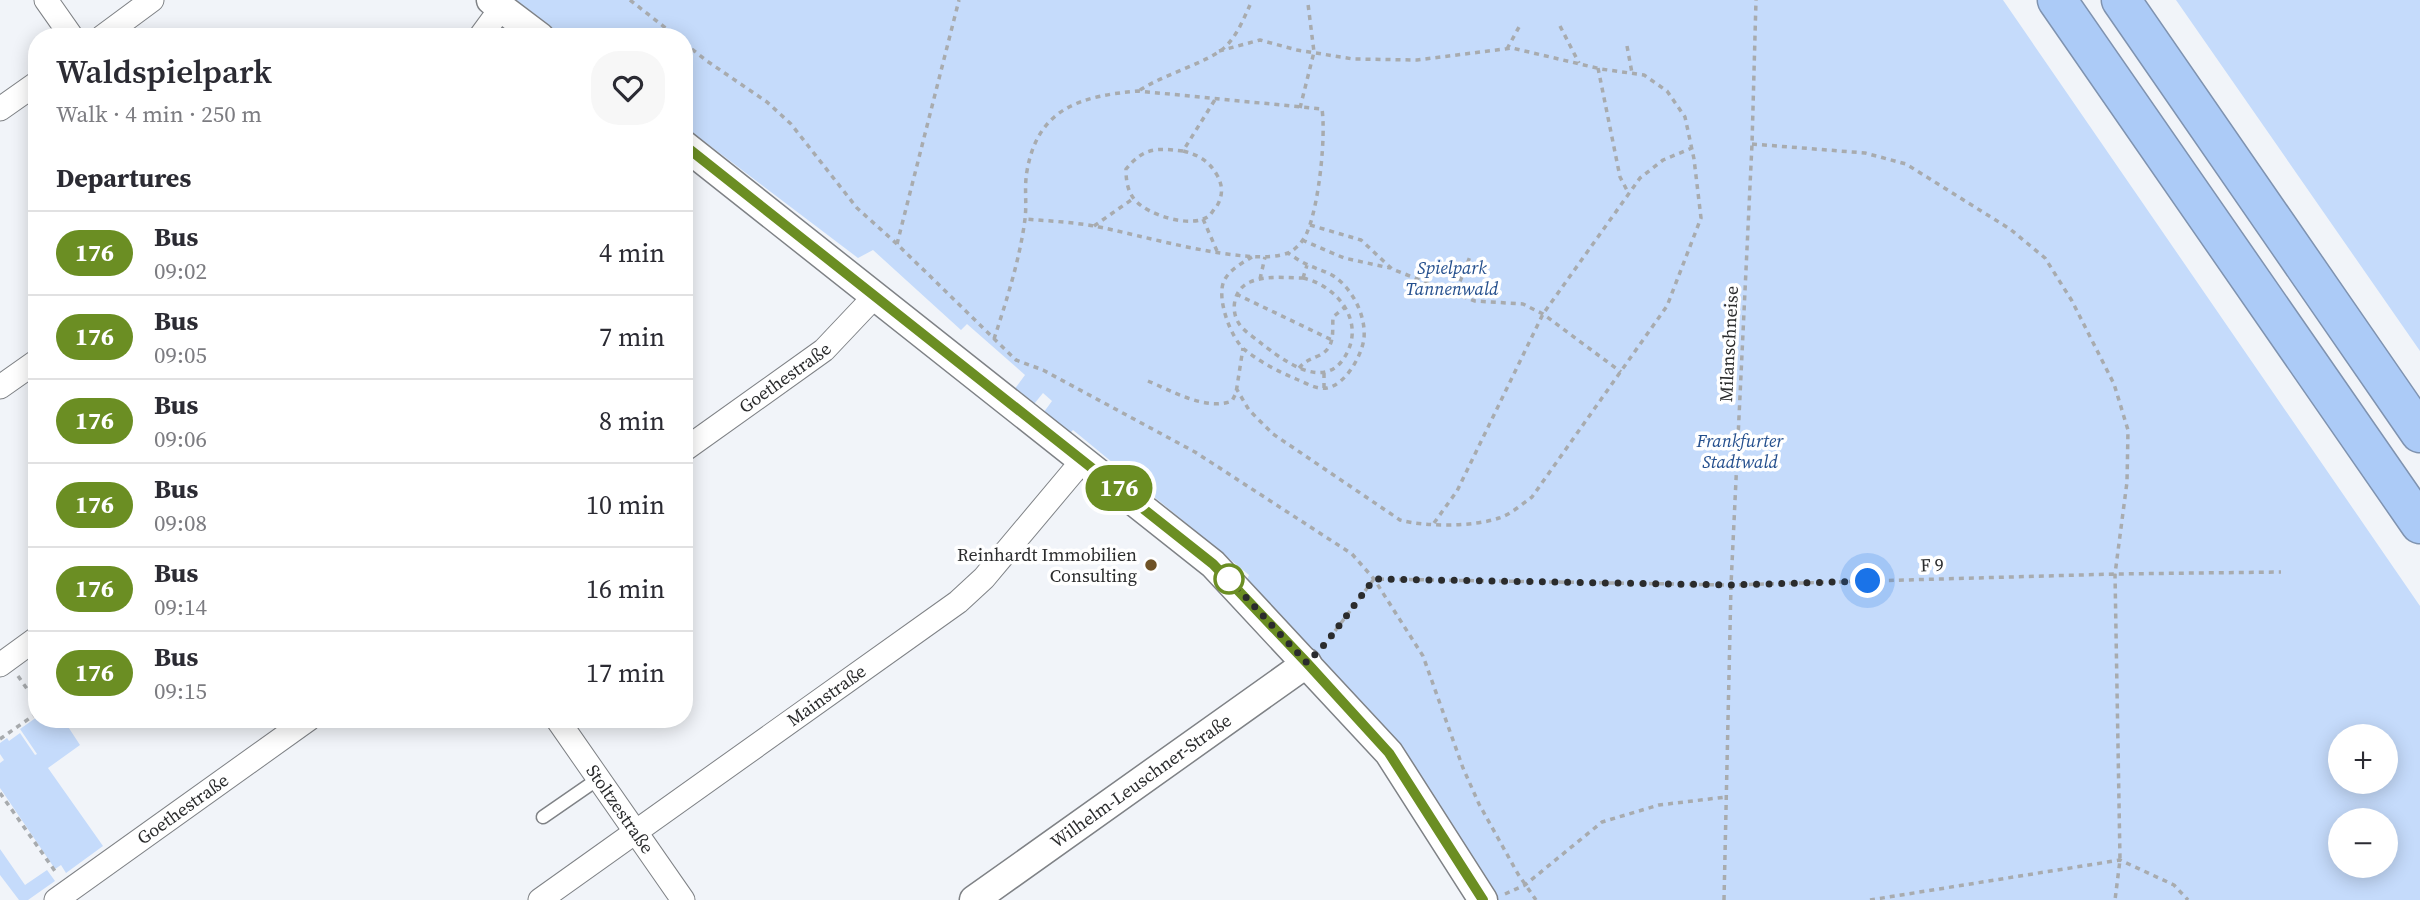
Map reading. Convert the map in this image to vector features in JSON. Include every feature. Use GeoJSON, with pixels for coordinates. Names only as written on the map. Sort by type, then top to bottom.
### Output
{"type":"FeatureCollection","features":[{"type":"Feature","properties":{"kind":"highway"},"geometry":{"type":"LineString","coordinates":[[2057,0],[2420,524]]}},
{"type":"Feature","properties":{"kind":"highway"},"geometry":{"type":"LineString","coordinates":[[2121,0],[2420,433]]}},
{"type":"Feature","properties":{"kind":"street"},"geometry":{"type":"LineString","coordinates":[[46,0],[66,28]]}},
{"type":"Feature","properties":{"kind":"street"},"geometry":{"type":"LineString","coordinates":[[114,28],[152,0]]}},
{"type":"Feature","properties":{"kind":"street"},"geometry":{"type":"LineString","coordinates":[[484,28],[496,4],[528,28]]}},
{"type":"Feature","properties":{"kind":"street"},"geometry":{"type":"LineString","coordinates":[[0,109],[28,89]]}},
{"type":"Feature","properties":{"kind":"street"},"geometry":{"type":"LineString","coordinates":[[693,158],[876,295],[970,373],[1213,564],[1389,753],[1489,900]]}},
{"type":"Feature","properties":{"kind":"street","name":"Goethestraße"},"geometry":{"type":"LineString","coordinates":[[693,444],[824,350],[876,295]]}},
{"type":"Feature","properties":{"kind":"street"},"geometry":{"type":"LineString","coordinates":[[0,387],[28,367]]}},
{"type":"Feature","properties":{"kind":"street","name":"Mainstraße"},"geometry":{"type":"LineString","coordinates":[[540,900],[968,594],[1083,460]]}},
{"type":"Feature","properties":{"kind":"street"},"geometry":{"type":"LineString","coordinates":[[7,667],[28,647]]}},
{"type":"Feature","properties":{"kind":"street","name":"Wilhelm-Leuschner-Straße"},"geometry":{"type":"LineString","coordinates":[[974,900],[1307,663]]}},
{"type":"Feature","properties":{"kind":"street","name":"Goethestraße"},"geometry":{"type":"LineString","coordinates":[[59,890],[296,728]]}},
{"type":"Feature","properties":{"kind":"street","name":"Stoltzestraße"},"geometry":{"type":"LineString","coordinates":[[563,728],[682,900]]}},
{"type":"Feature","properties":{"kind":"lane"},"geometry":{"type":"LineString","coordinates":[[543,817],[598,779]]}},
{"type":"Feature","properties":{"kind":"path"},"geometry":{"type":"LineString","coordinates":[[630,0],[666,28]]}},
{"type":"Feature","properties":{"kind":"path"},"geometry":{"type":"LineString","coordinates":[[897,244],[959,0]]}},
{"type":"Feature","properties":{"kind":"path","name":"Milanschneise"},"geometry":{"type":"LineString","coordinates":[[1724,900],[1731,585],[1752,144],[1756,0]]}},
{"type":"Feature","properties":{"kind":"path"},"geometry":{"type":"LineString","coordinates":[[1300,108],[1314,52],[1308,4]]}},
{"type":"Feature","properties":{"kind":"path"},"geometry":{"type":"LineString","coordinates":[[1219,51],[1234,37],[1250,5]]}},
{"type":"Feature","properties":{"kind":"path"},"geometry":{"type":"LineString","coordinates":[[1560,26],[1579,63]]}},
{"type":"Feature","properties":{"kind":"path"},"geometry":{"type":"LineString","coordinates":[[1507,49],[1519,27]]}},
{"type":"Feature","properties":{"kind":"path"},"geometry":{"type":"LineString","coordinates":[[1138,91],[1219,51],[1260,40],[1353,59],[1417,60],[1512,48],[1598,68],[1644,75],[1667,90],[1685,117],[1701,218],[1667,306],[1532,498],[1501,518],[1464,524],[1414,524],[1400,520],[1273,434],[1249,410],[1236,388]]}},
{"type":"Feature","properties":{"kind":"path"},"geometry":{"type":"LineString","coordinates":[[1627,46],[1632,73]]}},
{"type":"Feature","properties":{"kind":"path"},"geometry":{"type":"LineString","coordinates":[[693,50],[767,102],[791,124],[857,208],[1016,360],[1043,370],[1195,452],[1353,554],[1374,579],[1423,656],[1463,768],[1479,804],[1536,900]]}},
{"type":"Feature","properties":{"kind":"path"},"geometry":{"type":"LineString","coordinates":[[1598,68],[1620,177],[1629,194]]}},
{"type":"Feature","properties":{"kind":"path"},"geometry":{"type":"LineString","coordinates":[[993,340],[1007,299],[1025,219],[1026,172],[1032,150],[1057,113],[1069,105],[1088,99],[1138,91],[1322,109],[1324,126],[1316,199],[1310,225],[1297,247],[1288,253],[1254,257],[1185,247],[1094,226],[1025,219]]}},
{"type":"Feature","properties":{"kind":"path"},"geometry":{"type":"LineString","coordinates":[[1183,151],[1216,99]]}},
{"type":"Feature","properties":{"kind":"path"},"geometry":{"type":"LineString","coordinates":[[1752,144],[1864,153],[1906,164],[2010,229],[2045,258],[2072,301],[2114,384],[2128,430],[2127,482],[2115,574],[2120,860],[2115,900]]}},
{"type":"Feature","properties":{"kind":"path"},"geometry":{"type":"LineString","coordinates":[[1434,524],[1457,491],[1543,314],[1640,178],[1664,160],[1692,148]]}},
{"type":"Feature","properties":{"kind":"path"},"geometry":{"type":"LineString","coordinates":[[1154,149],[1196,154],[1211,165],[1223,192],[1210,215],[1203,219],[1170,219],[1155,214],[1134,198],[1126,181],[1126,169],[1144,152],[1154,149]]}},
{"type":"Feature","properties":{"kind":"path"},"geometry":{"type":"LineString","coordinates":[[1094,226],[1134,198]]}},
{"type":"Feature","properties":{"kind":"path"},"geometry":{"type":"LineString","coordinates":[[1203,219],[1217,251]]}},
{"type":"Feature","properties":{"kind":"path"},"geometry":{"type":"LineString","coordinates":[[1310,225],[1361,240],[1392,268]]}},
{"type":"Feature","properties":{"kind":"path"},"geometry":{"type":"LineString","coordinates":[[1302,240],[1345,258],[1392,268],[1475,302],[1524,304],[1543,314],[1621,372]]}},
{"type":"Feature","properties":{"kind":"path"},"geometry":{"type":"LineString","coordinates":[[1254,257],[1234,269],[1225,278],[1221,289],[1227,319],[1242,348],[1281,372],[1316,387],[1329,388],[1346,377],[1357,359],[1364,339],[1361,312],[1352,295],[1337,278],[1288,253]]}},
{"type":"Feature","properties":{"kind":"path"},"geometry":{"type":"LineString","coordinates":[[1443,289],[1459,284],[1471,254]]}},
{"type":"Feature","properties":{"kind":"path"},"geometry":{"type":"LineString","coordinates":[[1260,279],[1265,257]]}},
{"type":"Feature","properties":{"kind":"path"},"geometry":{"type":"LineString","coordinates":[[1303,278],[1307,265]]}},
{"type":"Feature","properties":{"kind":"path"},"geometry":{"type":"LineString","coordinates":[[1303,278],[1331,290],[1347,309],[1352,328],[1350,348],[1338,366],[1324,373],[1299,368],[1277,355],[1242,328],[1236,320],[1236,294],[1244,285],[1260,279],[1303,278]]}},
{"type":"Feature","properties":{"kind":"path"},"geometry":{"type":"LineString","coordinates":[[1236,294],[1332,340]]}},
{"type":"Feature","properties":{"kind":"path"},"geometry":{"type":"LineString","coordinates":[[1299,368],[1305,361],[1323,354],[1330,346],[1333,317],[1357,306]]}},
{"type":"Feature","properties":{"kind":"path"},"geometry":{"type":"LineString","coordinates":[[1234,334],[1242,328]]}},
{"type":"Feature","properties":{"kind":"path"},"geometry":{"type":"LineString","coordinates":[[1148,381],[1181,396],[1214,404],[1232,401],[1242,348]]}},
{"type":"Feature","properties":{"kind":"path"},"geometry":{"type":"LineString","coordinates":[[1324,373],[1324,388]]}},
{"type":"Feature","properties":{"kind":"path","name":"F 9"},"geometry":{"type":"LineString","coordinates":[[1374,579],[1731,585],[2281,572]]}},
{"type":"Feature","properties":{"kind":"path"},"geometry":{"type":"LineString","coordinates":[[1307,663],[1326,643],[1374,579]]}},
{"type":"Feature","properties":{"kind":"path"},"geometry":{"type":"LineString","coordinates":[[7,667],[28,692]]}},
{"type":"Feature","properties":{"kind":"path"},"geometry":{"type":"LineString","coordinates":[[0,739],[28,719]]}},
{"type":"Feature","properties":{"kind":"path"},"geometry":{"type":"LineString","coordinates":[[0,793],[59,890]]}},
{"type":"Feature","properties":{"kind":"path"},"geometry":{"type":"LineString","coordinates":[[1489,900],[1525,885],[1602,822],[1659,805],[1727,796]]}},
{"type":"Feature","properties":{"kind":"path"},"geometry":{"type":"LineString","coordinates":[[1870,900],[2120,860],[2174,885],[2188,900]]}},
{"type":"Feature","properties":{"kind":"green space","name":"Frankfurter Stadtwald"},"geometry":{"type":"Polygon","coordinates":[[[515,0],[2003,0],[2420,606],[2420,900],[1495,900],[1246,582],[1249,575],[1073,430],[1067,436],[1041,416],[1052,401],[1043,393],[1030,409],[1011,394],[1025,375],[967,324],[961,330],[873,250],[858,258],[693,133],[693,28],[552,28],[515,0]]]}},
{"type":"Feature","properties":{"kind":"green space"},"geometry":{"type":"Polygon","coordinates":[[[2176,0],[2420,0],[2420,351],[2176,0]]]}},
{"type":"Feature","properties":{"kind":"green space"},"geometry":{"type":"Polygon","coordinates":[[[28,723],[28,728],[69,728],[80,745],[48,768],[103,846],[66,873],[61,865],[55,869],[0,788],[0,763],[4,760],[0,754],[0,743],[7,738],[9,741],[20,733],[35,755],[37,754],[20,729],[28,723]]]}},
{"type":"Feature","properties":{"kind":"green space"},"geometry":{"type":"Polygon","coordinates":[[[0,849],[25,885],[47,870],[55,881],[28,900],[19,900],[0,875],[0,849]]]}},
{"type":"Feature","properties":{"kind":"bus line","name":"176"},"geometry":{"type":"LineString","coordinates":[[693,152],[1213,564],[1389,753],[1483,900]]}},
{"type":"Feature","properties":{"kind":"place","name":"Reinhardt Immobilien Consulting"},"geometry":{"type":"Point","coordinates":[1151,565]}},
{"type":"Feature","properties":{"kind":"route"},"geometry":{"type":"LineString","coordinates":[[1229,579],[1307,663],[1326,643],[1374,579],[1731,585],[1868,581]]}},
{"type":"Feature","properties":{"kind":"park label","name":"Spielpark Tannenwald"},"geometry":{"type":"Point","coordinates":[1452,278]}}]}
